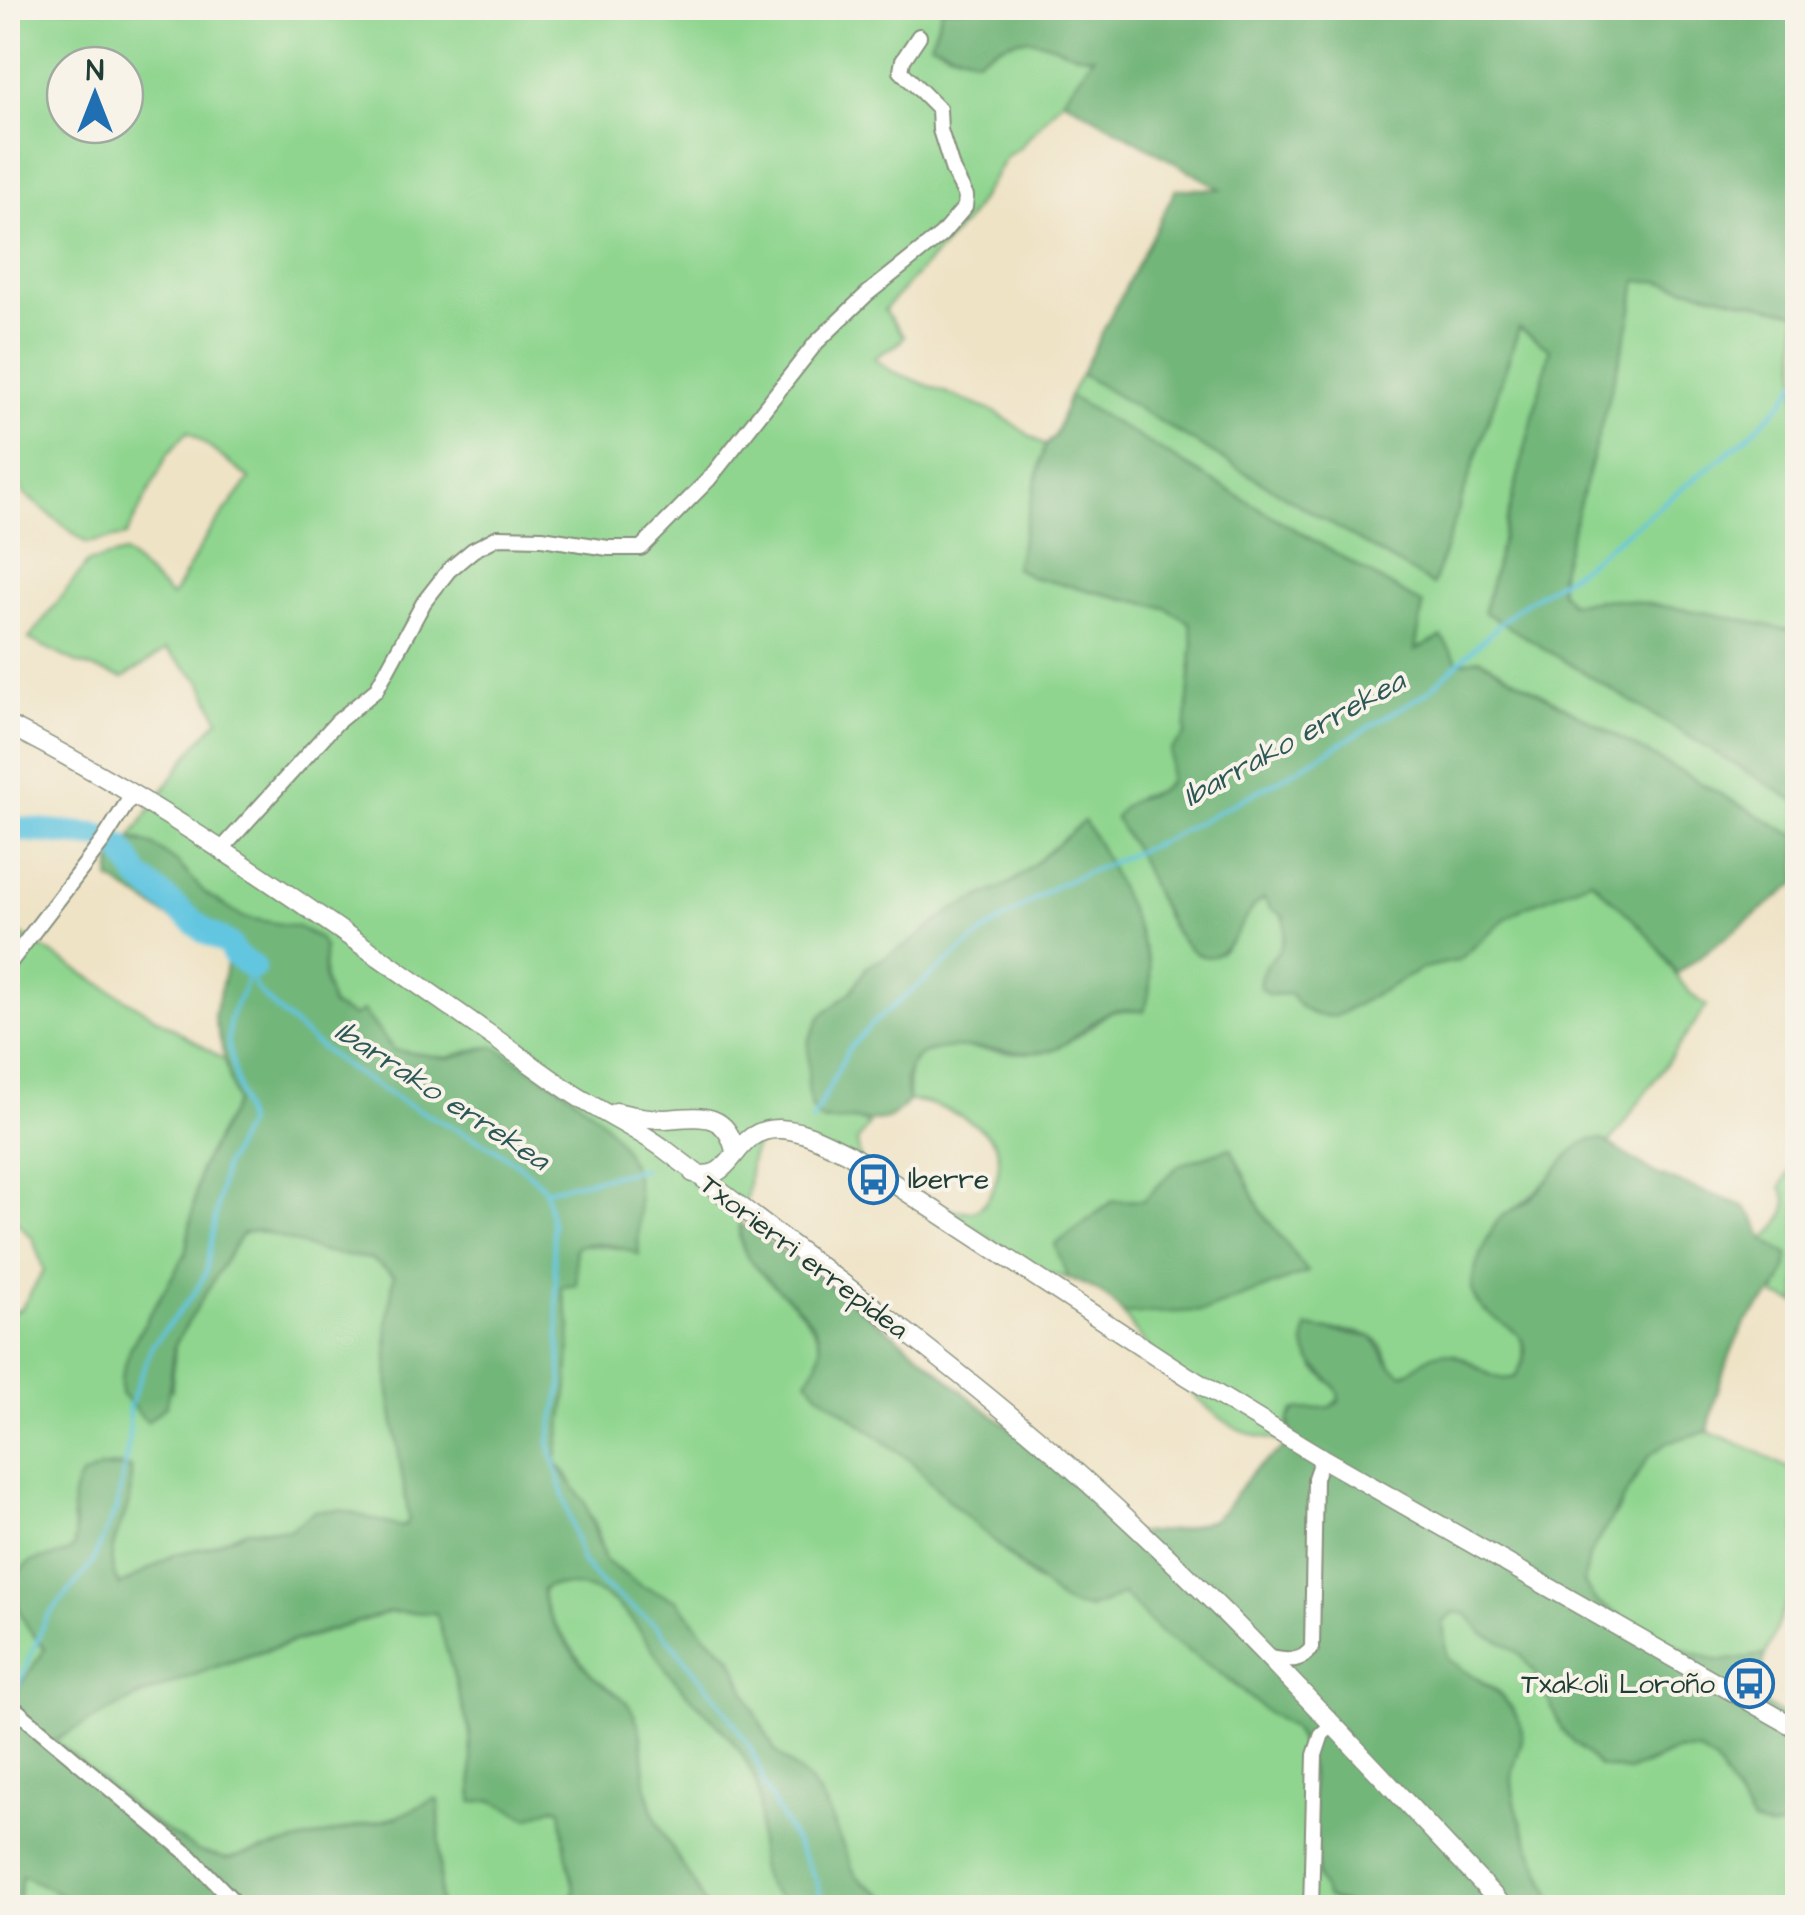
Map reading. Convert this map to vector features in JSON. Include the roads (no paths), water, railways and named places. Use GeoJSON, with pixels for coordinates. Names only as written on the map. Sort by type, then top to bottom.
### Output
{"type":"FeatureCollection","features":[{"type":"Feature","properties":{"kind":"street"},"geometry":{"type":"LineString","coordinates":[[220,851],[338,722],[376,690],[424,602],[449,570],[473,550],[498,537],[642,548],[709,480],[816,343],[866,294],[941,235],[966,207],[966,196],[940,130],[938,109],[901,71],[919,36]]}},
{"type":"Feature","properties":{"kind":"street","name":"Txorierri errepidea"},"geometry":{"type":"LineString","coordinates":[[8,725],[132,795],[220,851],[573,1094],[666,1150],[1009,1414],[1166,1555],[1271,1657],[1505,1908]]}},
{"type":"Feature","properties":{"kind":"street"},"geometry":{"type":"LineString","coordinates":[[8,964],[104,841],[132,795]]}},
{"type":"Feature","properties":{"kind":"street"},"geometry":{"type":"LineString","coordinates":[[600,1108],[631,1116],[692,1116],[716,1122],[732,1136],[735,1192],[744,1209]]}},
{"type":"Feature","properties":{"kind":"street"},"geometry":{"type":"LineString","coordinates":[[666,1150],[661,1134],[670,1119]]}},
{"type":"Feature","properties":{"kind":"street"},"geometry":{"type":"LineString","coordinates":[[691,1173],[712,1175],[747,1139],[766,1130],[804,1134],[849,1154],[1187,1376],[1322,1458],[1798,1729]]}},
{"type":"Feature","properties":{"kind":"street"},"geometry":{"type":"LineString","coordinates":[[8,1240],[8,1255]]}},
{"type":"Feature","properties":{"kind":"street"},"geometry":{"type":"LineString","coordinates":[[1271,1657],[1294,1661],[1304,1658],[1312,1648],[1315,1478],[1322,1458]]}},
{"type":"Feature","properties":{"kind":"street"},"geometry":{"type":"LineString","coordinates":[[8,1703],[189,1855],[240,1908]]}},
{"type":"Feature","properties":{"kind":"street"},"geometry":{"type":"LineString","coordinates":[[1311,1908],[1315,1755],[1322,1734],[1332,1725]]}},
{"type":"Feature","properties":{"kind":"waterway","name":"Ibarrako errekea"},"geometry":{"type":"LineString","coordinates":[[812,1121],[848,1050],[873,1023],[983,933],[1055,886],[1160,842],[1281,779],[1426,693],[1516,609],[1582,567],[1745,439],[1783,402],[1798,380]]}},
{"type":"Feature","properties":{"kind":"waterway"},"geometry":{"type":"LineString","coordinates":[[8,828],[99,836]]}},
{"type":"Feature","properties":{"kind":"waterway"},"geometry":{"type":"LineString","coordinates":[[120,846],[140,878],[206,932],[229,944],[234,955],[253,967]]}},
{"type":"Feature","properties":{"kind":"waterway"},"geometry":{"type":"LineString","coordinates":[[15,1693],[46,1619],[91,1565],[117,1507],[129,1440],[129,1408],[152,1346],[196,1291],[206,1272],[224,1167],[246,1124],[228,1042],[230,1018],[253,967]]}},
{"type":"Feature","properties":{"kind":"waterway","name":"Ibarrako errekea"},"geometry":{"type":"LineString","coordinates":[[252,973],[254,985],[262,995],[328,1053],[403,1102],[499,1151],[545,1190],[642,1169]]}},
{"type":"Feature","properties":{"kind":"waterway"},"geometry":{"type":"LineString","coordinates":[[545,1190],[552,1224],[562,1385],[549,1442],[582,1562],[605,1587],[658,1627],[717,1698],[748,1744],[764,1786],[817,1882],[824,1908]]}},
{"type":"Feature","properties":{"kind":"place","name":"Iberre"},"geometry":{"type":"Point","coordinates":[873,1179]}},
{"type":"Feature","properties":{"kind":"place","name":"Txakoli Loroño"},"geometry":{"type":"Point","coordinates":[1750,1684]}}]}
